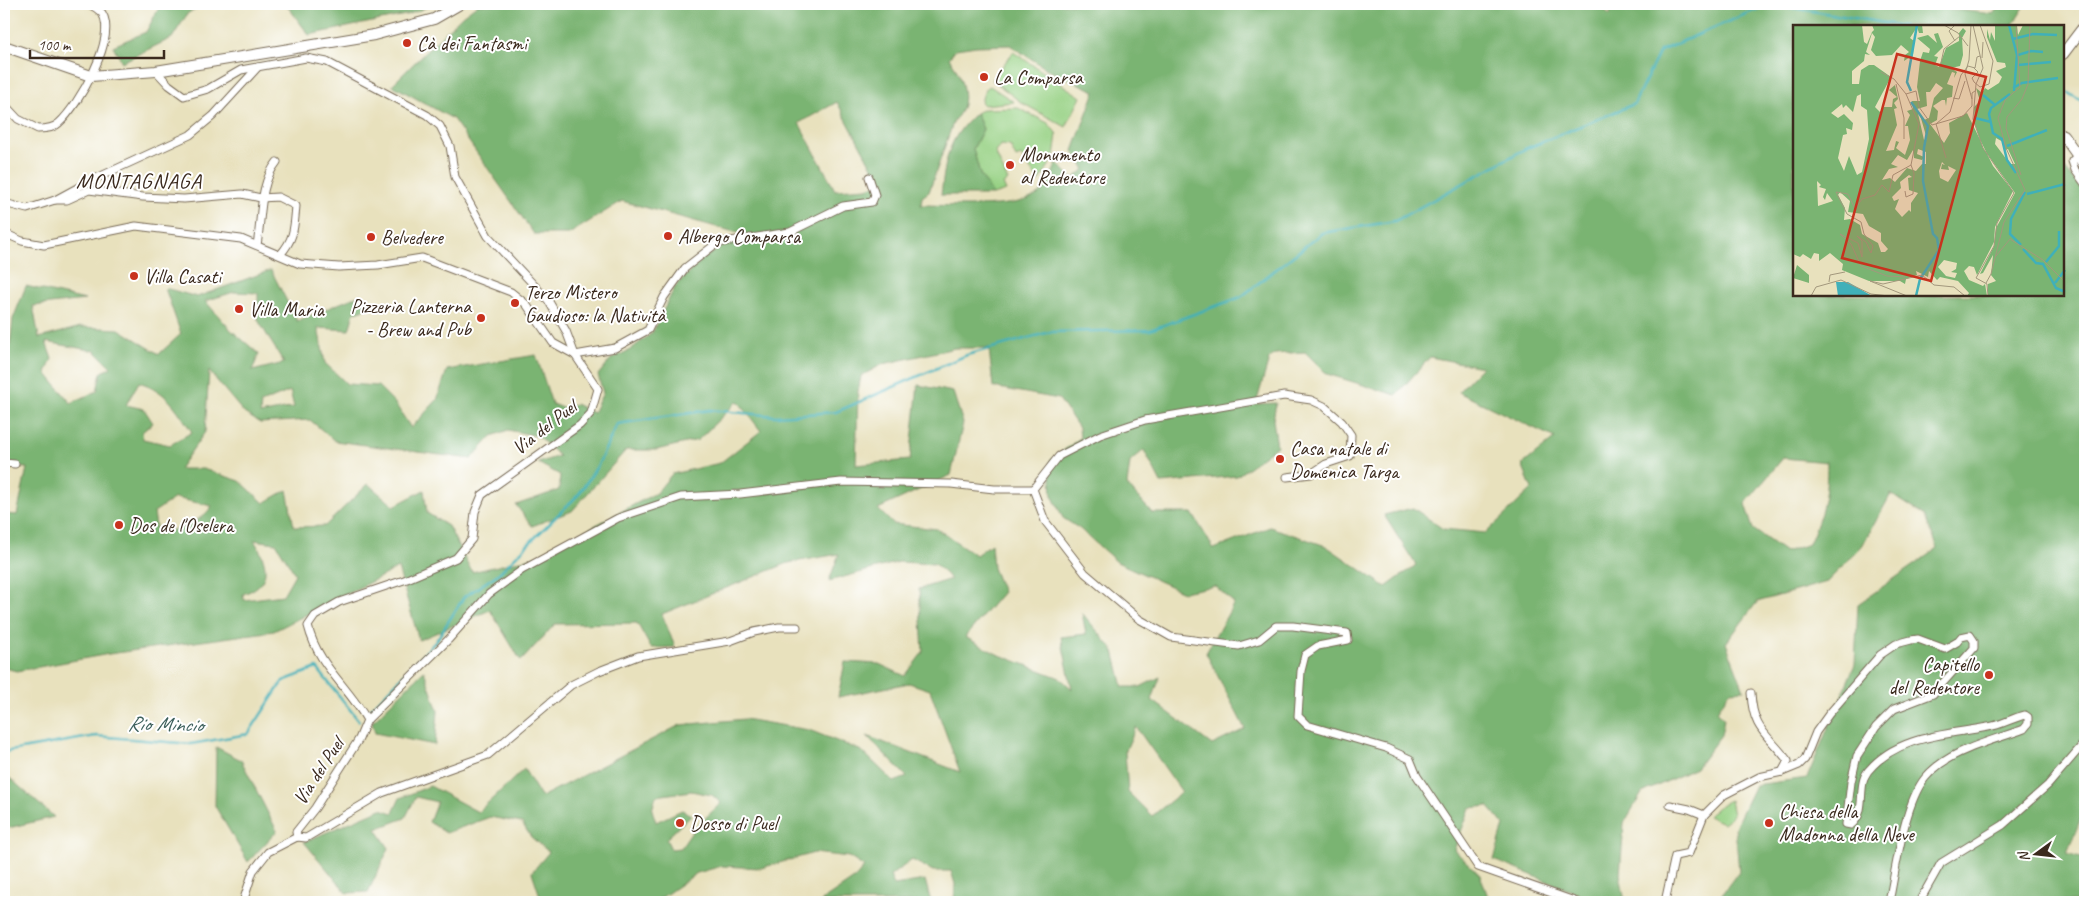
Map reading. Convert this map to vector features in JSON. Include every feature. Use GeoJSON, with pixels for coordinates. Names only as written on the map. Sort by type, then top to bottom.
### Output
{"type":"FeatureCollection","features":[{"type":"Feature","properties":{"kind":"main road"},"geometry":{"type":"LineString","coordinates":[[4,46],[91,76],[156,70],[374,35],[434,19],[460,4]]}},
{"type":"Feature","properties":{"kind":"main road"},"geometry":{"type":"LineString","coordinates":[[2064,53],[2085,25]]}},
{"type":"Feature","properties":{"kind":"main road"},"geometry":{"type":"LineString","coordinates":[[2064,136],[2085,166]]}},
{"type":"Feature","properties":{"kind":"street"},"geometry":{"type":"LineString","coordinates":[[4,104],[18,119],[38,130],[58,125],[91,76],[101,56],[106,29],[102,13],[89,4]]}},
{"type":"Feature","properties":{"kind":"street"},"geometry":{"type":"LineString","coordinates":[[156,70],[168,85],[184,96],[208,89],[241,70],[306,58],[327,62],[428,114],[440,126],[450,146],[455,177],[488,236],[548,300],[566,331],[575,354]]}},
{"type":"Feature","properties":{"kind":"street"},"geometry":{"type":"LineString","coordinates":[[4,203],[27,209],[55,200],[90,181],[190,135],[213,116],[258,67]]}},
{"type":"Feature","properties":{"kind":"street"},"geometry":{"type":"LineString","coordinates":[[2077,156],[2072,161],[2075,170],[2085,184]]}},
{"type":"Feature","properties":{"kind":"street"},"geometry":{"type":"LineString","coordinates":[[256,245],[261,222],[261,198],[268,184],[271,170],[277,162]]}},
{"type":"Feature","properties":{"kind":"street"},"geometry":{"type":"LineString","coordinates":[[4,233],[22,241],[44,245],[136,226],[241,238],[300,264],[339,267],[378,265],[422,258],[512,292],[526,304],[553,343],[575,354],[615,348],[648,330],[664,297],[685,268],[717,243],[790,232],[843,206],[872,202],[875,195],[869,176]]}},
{"type":"Feature","properties":{"kind":"street"},"geometry":{"type":"LineString","coordinates":[[55,200],[67,200],[90,190],[143,197],[184,199],[242,194],[261,198],[278,198],[296,206],[294,233],[290,244],[280,255]]}},
{"type":"Feature","properties":{"kind":"street","name":"Via del Puel"},"geometry":{"type":"LineString","coordinates":[[575,354],[598,389],[591,413],[580,425],[482,495],[475,512],[472,539],[465,549],[456,558],[443,565],[339,602],[315,616],[308,626],[312,644],[327,668],[368,720],[359,739],[315,808],[296,832],[297,837],[306,838],[382,793],[488,755],[571,685],[599,671],[638,656],[730,641],[754,632],[778,627],[796,627]]}},
{"type":"Feature","properties":{"kind":"street"},"geometry":{"type":"LineString","coordinates":[[1033,490],[1059,456],[1100,435],[1144,420],[1272,398],[1298,397],[1324,406],[1347,428],[1351,435],[1350,456],[1326,464],[1311,474],[1287,476]]}},
{"type":"Feature","properties":{"kind":"street"},"geometry":{"type":"LineString","coordinates":[[4,463],[15,464]]}},
{"type":"Feature","properties":{"kind":"street"},"geometry":{"type":"LineString","coordinates":[[368,720],[449,639],[489,594],[522,570],[618,518],[681,496],[740,494],[841,482],[951,484],[1033,490]]}},
{"type":"Feature","properties":{"kind":"street"},"geometry":{"type":"LineString","coordinates":[[1033,490],[1045,521],[1084,573],[1139,620],[1170,637],[1239,646],[1259,640],[1276,626],[1292,626],[1347,633],[1348,640],[1318,646],[1305,655],[1301,671],[1298,716],[1307,725],[1386,748],[1410,759],[1418,776],[1478,867],[1577,902]]}},
{"type":"Feature","properties":{"kind":"street"},"geometry":{"type":"LineString","coordinates":[[1665,902],[1675,856],[1689,854],[1704,816],[1729,792],[1758,777],[1782,772],[1799,765],[1805,759],[1816,732],[1829,714],[1880,655],[1896,644],[1918,639],[1946,649],[1961,637],[1970,635],[1974,641],[1974,648],[1933,694],[1894,709],[1876,727],[1857,756],[1851,782],[1846,824],[1851,825],[1860,814],[1866,773],[1881,759],[1916,740],[1956,731],[2008,723],[2025,715],[2028,718],[2028,724],[2024,729],[1978,745],[1947,760],[1926,777],[1912,799],[1888,902]]}},
{"type":"Feature","properties":{"kind":"street"},"geometry":{"type":"LineString","coordinates":[[1751,693],[1752,710],[1759,729],[1788,761],[1782,772]]}},
{"type":"Feature","properties":{"kind":"street"},"geometry":{"type":"LineString","coordinates":[[1919,902],[1941,863],[2004,825],[2048,785],[2085,742]]}},
{"type":"Feature","properties":{"kind":"street"},"geometry":{"type":"LineString","coordinates":[[1670,805],[1689,808],[1704,816]]}},
{"type":"Feature","properties":{"kind":"street"},"geometry":{"type":"LineString","coordinates":[[243,902],[253,871],[268,852],[297,837]]}},
{"type":"Feature","properties":{"kind":"green space"},"geometry":{"type":"Polygon","coordinates":[[[161,4],[208,4],[188,13],[172,38],[122,62],[113,46],[146,32],[161,4]]]}},
{"type":"Feature","properties":{"kind":"green space"},"geometry":{"type":"Polygon","coordinates":[[[286,4],[434,4],[410,14],[309,35],[286,4]]]}},
{"type":"Feature","properties":{"kind":"green space"},"geometry":{"type":"Polygon","coordinates":[[[478,4],[1599,4],[1610,16],[1611,4],[1933,4],[1933,7],[1993,14],[2001,4],[2026,4],[2013,25],[1793,25],[1793,296],[2064,296],[2064,168],[2085,193],[2085,808],[2067,853],[2085,858],[2085,902],[1716,902],[1739,871],[1735,827],[1755,785],[1807,778],[1855,664],[1858,604],[1938,548],[1924,515],[1891,494],[1862,546],[1827,582],[1757,602],[1726,643],[1744,690],[1730,691],[1717,711],[1724,719],[1721,735],[1696,768],[1642,793],[1624,823],[1620,874],[1625,902],[1587,902],[1579,894],[1494,860],[1504,825],[1488,806],[1470,808],[1454,850],[1480,875],[1490,902],[954,902],[955,884],[951,871],[933,871],[912,860],[890,876],[894,885],[925,880],[931,902],[820,902],[854,879],[864,867],[849,857],[814,853],[761,868],[722,866],[697,873],[655,902],[554,902],[541,899],[532,872],[549,852],[531,837],[522,823],[490,817],[446,833],[429,822],[437,802],[416,797],[405,818],[376,829],[389,848],[368,892],[347,893],[304,842],[381,809],[393,813],[400,798],[430,786],[478,812],[524,769],[541,797],[680,725],[745,719],[809,730],[862,751],[894,782],[907,777],[867,736],[960,772],[930,690],[909,683],[838,697],[845,662],[879,664],[905,676],[923,652],[919,589],[951,579],[935,564],[899,562],[829,581],[839,554],[788,563],[662,614],[675,647],[651,648],[637,623],[555,624],[521,661],[490,610],[419,640],[398,568],[274,631],[109,654],[17,671],[4,668],[4,514],[17,515],[27,468],[4,467],[4,352],[10,346],[13,319],[26,286],[85,300],[33,306],[39,338],[81,327],[119,329],[159,354],[181,334],[165,288],[197,297],[271,270],[297,321],[360,295],[376,304],[354,313],[349,330],[318,328],[325,363],[347,384],[378,386],[394,402],[411,428],[437,400],[447,370],[536,355],[552,404],[565,409],[575,404],[593,413],[603,393],[598,375],[611,359],[630,350],[652,333],[676,285],[703,259],[742,234],[622,201],[569,234],[534,234],[453,119],[392,85],[462,16],[478,4]],[[1010,45],[976,46],[956,49],[949,58],[961,81],[964,98],[963,106],[954,120],[929,192],[922,197],[921,205],[984,206],[1001,205],[1030,199],[1043,190],[1057,163],[1073,179],[1085,169],[1073,151],[1095,91],[1050,71],[1010,45]],[[837,102],[799,123],[835,190],[867,188],[880,183],[837,102]],[[234,292],[205,301],[231,330],[259,354],[252,371],[284,363],[258,320],[258,293],[234,292]],[[46,342],[52,359],[46,373],[71,403],[97,391],[101,373],[111,367],[95,351],[46,342]],[[955,348],[883,364],[861,376],[858,391],[856,465],[910,460],[918,385],[953,392],[963,423],[951,475],[878,509],[893,524],[937,529],[976,555],[991,544],[993,568],[1003,592],[965,637],[997,654],[1060,678],[1072,689],[1061,637],[1086,634],[1082,613],[1114,651],[1123,687],[1140,687],[1160,677],[1152,700],[1212,745],[1245,729],[1206,653],[1234,603],[1215,586],[1183,592],[1117,562],[1080,529],[1063,518],[1052,495],[1050,461],[1080,438],[1079,428],[1059,399],[993,387],[989,348],[955,348]],[[1305,352],[1275,354],[1269,359],[1256,404],[1276,403],[1273,420],[1277,446],[1237,476],[1161,483],[1144,450],[1130,462],[1127,485],[1152,513],[1192,513],[1214,549],[1270,527],[1326,546],[1386,587],[1416,565],[1384,515],[1413,508],[1443,529],[1486,533],[1532,489],[1522,465],[1555,438],[1458,392],[1482,367],[1430,357],[1396,395],[1327,374],[1305,352]],[[209,371],[205,432],[179,469],[203,469],[240,481],[264,503],[287,490],[294,527],[325,526],[368,484],[394,506],[424,490],[427,513],[448,526],[472,572],[536,557],[656,493],[672,474],[720,463],[761,431],[738,401],[698,440],[656,450],[626,450],[572,511],[532,526],[516,505],[559,490],[560,475],[538,463],[559,456],[538,436],[508,430],[492,436],[471,459],[335,441],[310,420],[260,423],[244,413],[209,371]],[[139,382],[126,405],[144,409],[153,423],[142,432],[143,439],[170,445],[192,432],[176,408],[164,395],[139,382]],[[290,391],[261,403],[260,414],[294,407],[290,391]],[[1783,458],[1745,504],[1753,529],[1785,552],[1809,544],[1818,523],[1823,504],[1827,462],[1783,458]],[[175,498],[154,512],[157,535],[194,522],[201,518],[212,506],[175,498]],[[254,540],[265,565],[263,579],[253,590],[243,594],[244,600],[283,595],[295,574],[276,543],[254,540]],[[1136,727],[1125,752],[1128,792],[1152,816],[1182,792],[1136,727]],[[691,791],[656,796],[652,810],[656,822],[682,810],[691,815],[666,839],[671,849],[681,848],[694,829],[721,803],[712,795],[691,791]]]}},
{"type":"Feature","properties":{"kind":"green space"},"geometry":{"type":"Polygon","coordinates":[[[1013,52],[1081,97],[1066,127],[1022,103],[992,80],[1013,52]]]}},
{"type":"Feature","properties":{"kind":"green space"},"geometry":{"type":"Polygon","coordinates":[[[990,86],[1014,102],[984,105],[981,102],[985,89],[990,86]]]}},
{"type":"Feature","properties":{"kind":"green space"},"geometry":{"type":"Polygon","coordinates":[[[1018,108],[1048,123],[1057,134],[1054,157],[1039,182],[1021,156],[1016,158],[1010,146],[1001,145],[995,152],[1008,181],[1003,184],[1006,191],[993,195],[980,174],[973,149],[983,129],[976,113],[984,109],[1018,108]]]}},
{"type":"Feature","properties":{"kind":"green space"},"geometry":{"type":"Polygon","coordinates":[[[976,113],[983,129],[973,149],[980,174],[993,195],[941,195],[944,170],[950,150],[959,132],[976,113]]]}},
{"type":"Feature","properties":{"kind":"green space"},"geometry":{"type":"Polygon","coordinates":[[[424,671],[438,711],[435,745],[375,733],[372,722],[424,671]]]}},
{"type":"Feature","properties":{"kind":"green space"},"geometry":{"type":"Polygon","coordinates":[[[216,747],[241,760],[277,831],[248,862],[215,806],[216,747]]]}},
{"type":"Feature","properties":{"kind":"green space"},"geometry":{"type":"Polygon","coordinates":[[[4,773],[54,817],[4,829],[4,773]]]}},
{"type":"Feature","properties":{"kind":"green space"},"geometry":{"type":"Polygon","coordinates":[[[1730,800],[1733,815],[1723,823],[1708,816],[1716,808],[1730,800]]]}},
{"type":"Feature","properties":{"kind":"waterway"},"geometry":{"type":"LineString","coordinates":[[370,710],[436,641],[464,597],[498,574],[579,494],[598,465],[617,424],[710,410],[776,416],[836,412],[967,355],[1050,332],[1150,330],[1241,297],[1322,233],[1395,221],[1525,149],[1634,104],[1660,51],[1769,4]]}},
{"type":"Feature","properties":{"kind":"waterway"},"geometry":{"type":"LineString","coordinates":[[1770,4],[1897,25]]}},
{"type":"Feature","properties":{"kind":"waterway"},"geometry":{"type":"LineString","coordinates":[[2064,91],[2085,103]]}},
{"type":"Feature","properties":{"kind":"waterway","name":"Rio Mincio"},"geometry":{"type":"LineString","coordinates":[[4,752],[96,736],[191,744],[248,734],[283,681],[317,668],[359,721]]}},
{"type":"Feature","properties":{"kind":"place","name":"Cà dei Fantasmi"},"geometry":{"type":"Point","coordinates":[407,43]}},
{"type":"Feature","properties":{"kind":"place","name":"La Comparsa"},"geometry":{"type":"Point","coordinates":[984,77]}},
{"type":"Feature","properties":{"kind":"place","name":"Monumento al Redentore"},"geometry":{"type":"Point","coordinates":[1010,165]}},
{"type":"Feature","properties":{"kind":"place","name":"Albergo Comparsa"},"geometry":{"type":"Point","coordinates":[668,236]}},
{"type":"Feature","properties":{"kind":"place","name":"Belvedere"},"geometry":{"type":"Point","coordinates":[371,237]}},
{"type":"Feature","properties":{"kind":"place","name":"Villa Casati"},"geometry":{"type":"Point","coordinates":[134,276]}},
{"type":"Feature","properties":{"kind":"place","name":"Terzo Mistero Gaudioso: la Natività"},"geometry":{"type":"Point","coordinates":[515,303]}},
{"type":"Feature","properties":{"kind":"place","name":"Villa Maria"},"geometry":{"type":"Point","coordinates":[239,309]}},
{"type":"Feature","properties":{"kind":"place","name":"Pizzeria Lanterna - Brew and Pub"},"geometry":{"type":"Point","coordinates":[481,318]}},
{"type":"Feature","properties":{"kind":"place","name":"Casa natale di Domenica Targa"},"geometry":{"type":"Point","coordinates":[1280,459]}},
{"type":"Feature","properties":{"kind":"place","name":"Dos de l'Oselera"},"geometry":{"type":"Point","coordinates":[119,525]}},
{"type":"Feature","properties":{"kind":"place","name":"Capitello del Redentore"},"geometry":{"type":"Point","coordinates":[1989,675]}},
{"type":"Feature","properties":{"kind":"place","name":"Dosso di Puel"},"geometry":{"type":"Point","coordinates":[680,823]}},
{"type":"Feature","properties":{"kind":"place","name":"Chiesa della Madonna della Neve"},"geometry":{"type":"Point","coordinates":[1769,823]}},
{"type":"Feature","properties":{"kind":"district","name":"MONTAGNAGA"},"geometry":{"type":"Point","coordinates":[139,180]}}]}
